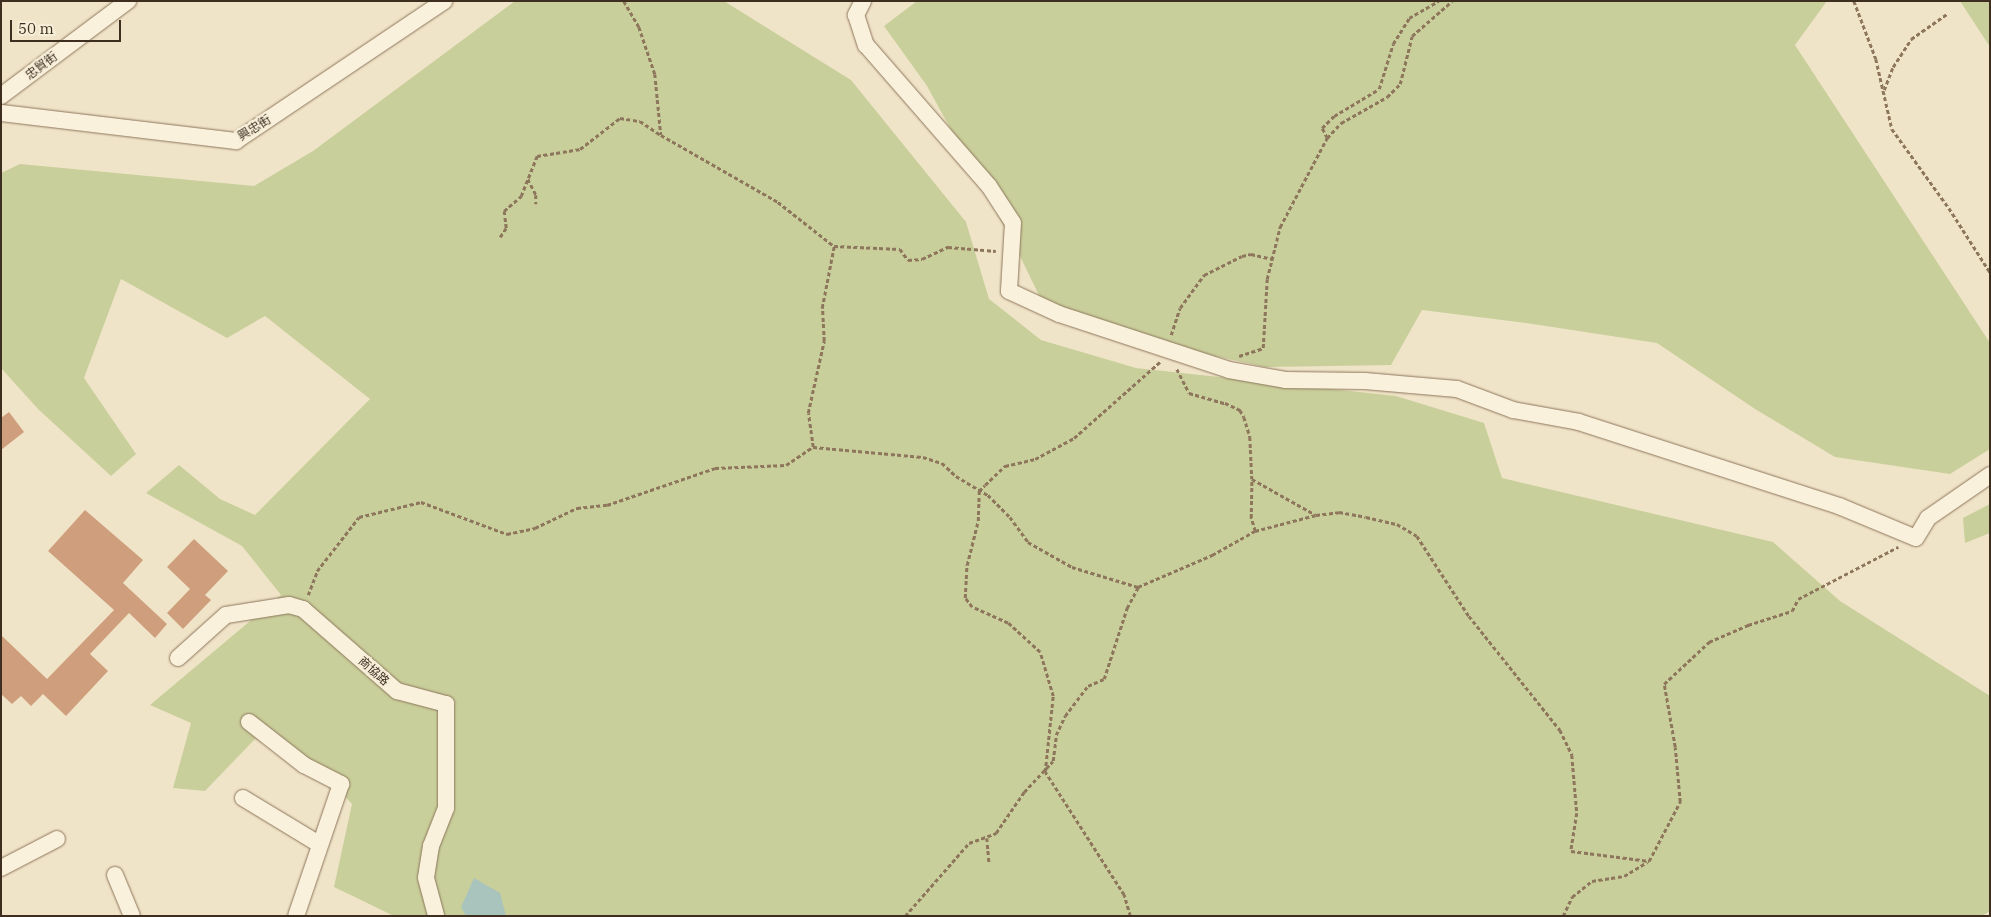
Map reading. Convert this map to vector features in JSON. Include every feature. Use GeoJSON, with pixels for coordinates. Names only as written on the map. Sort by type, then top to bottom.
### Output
{"type":"FeatureCollection","features":[{"type":"Feature","properties":{"kind":"street","name":"忠貿街"},"geometry":{"type":"LineString","coordinates":[[1,96],[128,1]]}},
{"type":"Feature","properties":{"kind":"street","name":"興忠街"},"geometry":{"type":"LineString","coordinates":[[1,113],[236,141],[444,1]]}},
{"type":"Feature","properties":{"kind":"street"},"geometry":{"type":"LineString","coordinates":[[863,1],[856,15],[866,45],[989,186],[1012,223],[1009,291],[1059,314],[1229,370],[1285,380],[1366,381],[1457,389],[1513,410],[1578,422],[1839,506],[1916,538],[1928,518],[1990,475]]}},
{"type":"Feature","properties":{"kind":"street"},"geometry":{"type":"LineString","coordinates":[[178,658],[226,615],[279,605],[303,609]]}},
{"type":"Feature","properties":{"kind":"street","name":"商協路"},"geometry":{"type":"LineString","coordinates":[[303,609],[397,691],[446,704],[446,808],[431,846],[426,878],[436,916]]}},
{"type":"Feature","properties":{"kind":"street"},"geometry":{"type":"LineString","coordinates":[[249,722],[304,765],[341,784],[296,916]]}},
{"type":"Feature","properties":{"kind":"street"},"geometry":{"type":"LineString","coordinates":[[243,798],[320,844]]}},
{"type":"Feature","properties":{"kind":"street"},"geometry":{"type":"LineString","coordinates":[[1,868],[57,839]]}},
{"type":"Feature","properties":{"kind":"street"},"geometry":{"type":"LineString","coordinates":[[115,875],[132,916]]}},
{"type":"Feature","properties":{"kind":"path"},"geometry":{"type":"LineString","coordinates":[[624,1],[639,27],[655,74],[661,135]]}},
{"type":"Feature","properties":{"kind":"path"},"geometry":{"type":"LineString","coordinates":[[1327,138],[1322,128],[1334,116],[1379,89],[1393,44],[1409,18],[1438,1]]}},
{"type":"Feature","properties":{"kind":"path"},"geometry":{"type":"LineString","coordinates":[[1237,356],[1263,348],[1267,279],[1280,227],[1327,138],[1341,123],[1387,96],[1400,84],[1412,36],[1452,1]]}},
{"type":"Feature","properties":{"kind":"path"},"geometry":{"type":"LineString","coordinates":[[1854,1],[1876,59],[1892,129],[1922,175],[1949,208],[1990,272]]}},
{"type":"Feature","properties":{"kind":"path"},"geometry":{"type":"LineString","coordinates":[[1883,92],[1892,67],[1911,39],[1946,14]]}},
{"type":"Feature","properties":{"kind":"path"},"geometry":{"type":"LineString","coordinates":[[500,237],[506,228],[504,211],[518,201],[537,156],[580,149],[620,118],[640,121],[778,202],[834,246],[900,249],[908,260],[922,259],[948,246],[959,245],[1010,251]]}},
{"type":"Feature","properties":{"kind":"path"},"geometry":{"type":"LineString","coordinates":[[528,179],[536,195],[536,204]]}},
{"type":"Feature","properties":{"kind":"path"},"geometry":{"type":"LineString","coordinates":[[813,447],[808,413],[824,341],[822,308],[834,246]]}},
{"type":"Feature","properties":{"kind":"path"},"geometry":{"type":"LineString","coordinates":[[1255,531],[1251,518],[1250,437],[1244,417],[1240,410],[1225,403],[1189,393],[1168,341],[1180,308],[1204,274],[1242,256],[1251,254],[1272,259]]}},
{"type":"Feature","properties":{"kind":"path"},"geometry":{"type":"LineString","coordinates":[[1130,916],[1124,895],[1045,772],[1053,696],[1040,652],[1008,623],[972,607],[965,598],[966,566],[978,521],[979,491],[1005,466],[1035,459],[1074,438],[1171,352]]}},
{"type":"Feature","properties":{"kind":"path"},"geometry":{"type":"LineString","coordinates":[[303,609],[318,571],[359,517],[421,502],[507,534],[534,528],[577,508],[607,505],[715,468],[786,465],[813,447],[923,457],[942,463],[979,491],[988,495],[1010,517],[1028,542],[1072,567],[1138,587]]}},
{"type":"Feature","properties":{"kind":"path"},"geometry":{"type":"LineString","coordinates":[[1252,479],[1316,515]]}},
{"type":"Feature","properties":{"kind":"path"},"geometry":{"type":"LineString","coordinates":[[905,916],[969,842],[987,838],[1004,824],[1024,792],[1045,772],[1053,761],[1056,735],[1065,716],[1088,686],[1104,679],[1127,608],[1138,587],[1212,555],[1255,531],[1316,515],[1339,512],[1397,524],[1417,536],[1469,616],[1560,730],[1572,755],[1577,812],[1571,851],[1649,861]]}},
{"type":"Feature","properties":{"kind":"path"},"geometry":{"type":"LineString","coordinates":[[1563,916],[1572,897],[1592,881],[1624,876],[1649,861],[1680,802],[1675,747],[1664,684],[1710,642],[1748,625],[1792,611],[1798,599],[1916,538]]}},
{"type":"Feature","properties":{"kind":"path"},"geometry":{"type":"LineString","coordinates":[[987,838],[989,863]]}},
{"type":"Feature","properties":{"kind":"green space"},"geometry":{"type":"Polygon","coordinates":[[[515,1],[724,1],[851,80],[966,222],[989,299],[1041,340],[1136,368],[1396,396],[1484,423],[1502,478],[1773,542],[1840,601],[1990,696],[1990,911],[1982,916],[394,916],[334,887],[352,804],[318,768],[255,739],[205,791],[173,788],[191,723],[150,705],[281,595],[242,546],[146,493],[179,465],[220,499],[255,515],[370,399],[265,316],[227,338],[121,279],[84,378],[136,454],[111,476],[38,409],[1,368],[1,173],[20,164],[254,186],[313,151],[515,1]]]}},
{"type":"Feature","properties":{"kind":"green space"},"geometry":{"type":"Polygon","coordinates":[[[917,1],[1827,1],[1795,45],[1990,343],[1990,449],[1950,474],[1835,457],[1755,409],[1657,343],[1526,323],[1422,310],[1391,365],[1265,367],[1051,320],[1018,252],[927,86],[884,26],[917,1]]]}},
{"type":"Feature","properties":{"kind":"green space"},"geometry":{"type":"Polygon","coordinates":[[[1960,1],[1990,1],[1990,47],[1960,1]]]}},
{"type":"Feature","properties":{"kind":"green space"},"geometry":{"type":"Polygon","coordinates":[[[1990,504],[1990,533],[1965,543],[1963,518],[1990,504]]]}},
{"type":"Feature","properties":{"kind":"water"},"geometry":{"type":"Polygon","coordinates":[[[474,878],[500,893],[506,916],[466,916],[461,907],[474,878]]]}},
{"type":"Feature","properties":{"kind":"building"},"geometry":{"type":"Polygon","coordinates":[[[9,412],[24,432],[1,450],[1,418],[9,412]]]}},
{"type":"Feature","properties":{"kind":"building"},"geometry":{"type":"Polygon","coordinates":[[[85,510],[143,560],[123,583],[167,624],[155,638],[129,613],[90,654],[108,671],[66,716],[43,694],[31,706],[21,696],[12,704],[1,694],[1,635],[47,679],[114,610],[48,551],[85,510]]]}},
{"type":"Feature","properties":{"kind":"building"},"geometry":{"type":"Polygon","coordinates":[[[194,539],[228,571],[205,595],[211,600],[183,629],[167,613],[190,589],[167,567],[194,539]]]}}]}
